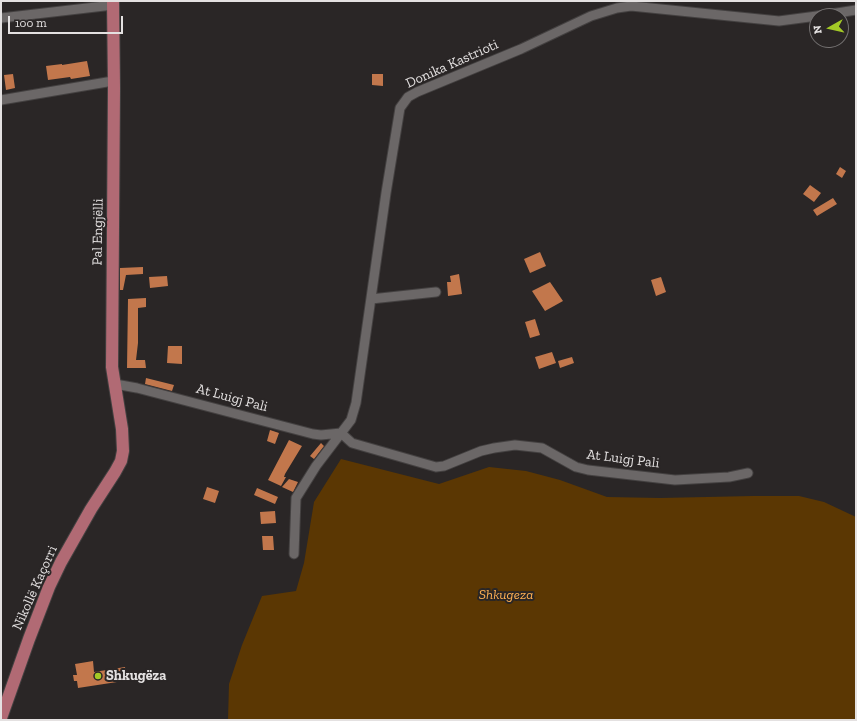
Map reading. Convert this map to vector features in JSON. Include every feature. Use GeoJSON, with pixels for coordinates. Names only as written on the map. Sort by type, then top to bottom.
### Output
{"type":"FeatureCollection","features":[{"type":"Feature","properties":{"kind":"main road","name":"Pal Engjëlli"},"geometry":{"type":"LineString","coordinates":[[113,3],[114,220],[112,367],[123,441],[121,461],[115,472]]}},
{"type":"Feature","properties":{"kind":"main road","name":"Nikollë Kaçorri"},"geometry":{"type":"LineString","coordinates":[[1,718],[49,587],[61,562],[98,498],[115,472]]}},
{"type":"Feature","properties":{"kind":"street"},"geometry":{"type":"LineString","coordinates":[[1,18],[113,3]]}},
{"type":"Feature","properties":{"kind":"street","name":"Donika Kastrioti"},"geometry":{"type":"LineString","coordinates":[[342,433],[351,420],[356,403],[400,108],[408,97],[521,49],[591,16],[617,8],[631,6],[779,21],[809,17]]}},
{"type":"Feature","properties":{"kind":"street"},"geometry":{"type":"LineString","coordinates":[[1,100],[113,81]]}},
{"type":"Feature","properties":{"kind":"street"},"geometry":{"type":"LineString","coordinates":[[371,299],[436,292]]}},
{"type":"Feature","properties":{"kind":"street","name":"At Luigj Pali"},"geometry":{"type":"LineString","coordinates":[[115,384],[137,388],[313,434],[321,435],[342,433],[352,444],[436,467],[444,466],[481,451],[515,445],[542,448],[576,467],[588,470],[675,480],[729,477],[748,474]]}},
{"type":"Feature","properties":{"kind":"street"},"geometry":{"type":"LineString","coordinates":[[294,554],[296,498],[316,466],[342,433]]}},
{"type":"Feature","properties":{"kind":"green space","name":"Shkugeza"},"geometry":{"type":"Polygon","coordinates":[[[341,459],[439,484],[489,467],[526,471],[560,480],[607,497],[660,498],[799,496],[824,502],[856,517],[856,720],[228,720],[229,684],[242,645],[262,596],[296,591],[304,563],[314,502],[341,459]]]}},
{"type":"Feature","properties":{"kind":"building"},"geometry":{"type":"Polygon","coordinates":[[[87,61],[90,76],[48,80],[46,66],[87,61]]]}},
{"type":"Feature","properties":{"kind":"building"},"geometry":{"type":"Polygon","coordinates":[[[13,74],[15,88],[6,90],[4,75],[13,74]]]}},
{"type":"Feature","properties":{"kind":"building"},"geometry":{"type":"Polygon","coordinates":[[[372,74],[383,74],[383,86],[372,85],[372,74]]]}},
{"type":"Feature","properties":{"kind":"building"},"geometry":{"type":"Polygon","coordinates":[[[840,167],[846,171],[842,178],[836,174],[840,167]]]}},
{"type":"Feature","properties":{"kind":"building"},"geometry":{"type":"Polygon","coordinates":[[[810,185],[821,193],[814,202],[803,194],[810,185]]]}},
{"type":"Feature","properties":{"kind":"building"},"geometry":{"type":"Polygon","coordinates":[[[833,198],[837,204],[817,216],[813,210],[833,198]]]}},
{"type":"Feature","properties":{"kind":"building"},"geometry":{"type":"Polygon","coordinates":[[[540,252],[546,266],[530,273],[524,259],[540,252]]]}},
{"type":"Feature","properties":{"kind":"building"},"geometry":{"type":"Polygon","coordinates":[[[143,267],[143,274],[126,275],[123,290],[120,290],[120,268],[143,267]]]}},
{"type":"Feature","properties":{"kind":"building"},"geometry":{"type":"Polygon","coordinates":[[[459,274],[462,294],[448,296],[447,282],[451,282],[450,276],[459,274]]]}},
{"type":"Feature","properties":{"kind":"building"},"geometry":{"type":"Polygon","coordinates":[[[167,276],[168,286],[150,288],[149,277],[167,276]]]}},
{"type":"Feature","properties":{"kind":"building"},"geometry":{"type":"Polygon","coordinates":[[[661,277],[666,292],[656,296],[651,280],[661,277]]]}},
{"type":"Feature","properties":{"kind":"building"},"geometry":{"type":"Polygon","coordinates":[[[550,282],[563,301],[545,311],[532,291],[550,282]]]}},
{"type":"Feature","properties":{"kind":"building"},"geometry":{"type":"Polygon","coordinates":[[[146,298],[146,307],[138,308],[138,343],[136,360],[145,360],[146,368],[127,368],[128,299],[146,298]]]}},
{"type":"Feature","properties":{"kind":"building"},"geometry":{"type":"Polygon","coordinates":[[[535,319],[540,335],[530,338],[525,322],[535,319]]]}},
{"type":"Feature","properties":{"kind":"building"},"geometry":{"type":"Polygon","coordinates":[[[168,346],[182,346],[182,364],[167,363],[168,346]]]}},
{"type":"Feature","properties":{"kind":"building"},"geometry":{"type":"Polygon","coordinates":[[[552,352],[556,363],[539,369],[535,357],[552,352]]]}},
{"type":"Feature","properties":{"kind":"building"},"geometry":{"type":"Polygon","coordinates":[[[572,357],[574,363],[560,368],[558,361],[572,357]]]}},
{"type":"Feature","properties":{"kind":"building"},"geometry":{"type":"Polygon","coordinates":[[[146,378],[174,385],[172,391],[145,384],[146,378]]]}},
{"type":"Feature","properties":{"kind":"building"},"geometry":{"type":"Polygon","coordinates":[[[270,430],[279,433],[275,444],[267,441],[270,430]]]}},
{"type":"Feature","properties":{"kind":"building"},"geometry":{"type":"Polygon","coordinates":[[[289,440],[302,446],[285,474],[284,477],[286,477],[281,486],[268,480],[289,440]]]}},
{"type":"Feature","properties":{"kind":"building"},"geometry":{"type":"Polygon","coordinates":[[[321,443],[324,446],[314,459],[310,456],[321,443]]]}},
{"type":"Feature","properties":{"kind":"building"},"geometry":{"type":"Polygon","coordinates":[[[289,479],[298,482],[293,492],[282,487],[289,479]]]}},
{"type":"Feature","properties":{"kind":"building"},"geometry":{"type":"Polygon","coordinates":[[[207,487],[219,491],[215,503],[203,499],[207,487]]]}},
{"type":"Feature","properties":{"kind":"building"},"geometry":{"type":"Polygon","coordinates":[[[257,488],[278,497],[275,504],[254,495],[257,488]]]}},
{"type":"Feature","properties":{"kind":"building"},"geometry":{"type":"Polygon","coordinates":[[[275,511],[276,523],[261,524],[260,512],[275,511]]]}},
{"type":"Feature","properties":{"kind":"building"},"geometry":{"type":"Polygon","coordinates":[[[262,536],[273,536],[274,550],[263,550],[262,536]]]}},
{"type":"Feature","properties":{"kind":"building"},"geometry":{"type":"Polygon","coordinates":[[[93,661],[94,672],[125,667],[126,674],[129,673],[130,680],[78,688],[77,681],[74,681],[73,675],[77,675],[75,664],[93,661]]]}},
{"type":"Feature","properties":{"kind":"place","name":"Shkugëza"},"geometry":{"type":"Point","coordinates":[98,676]}}]}
